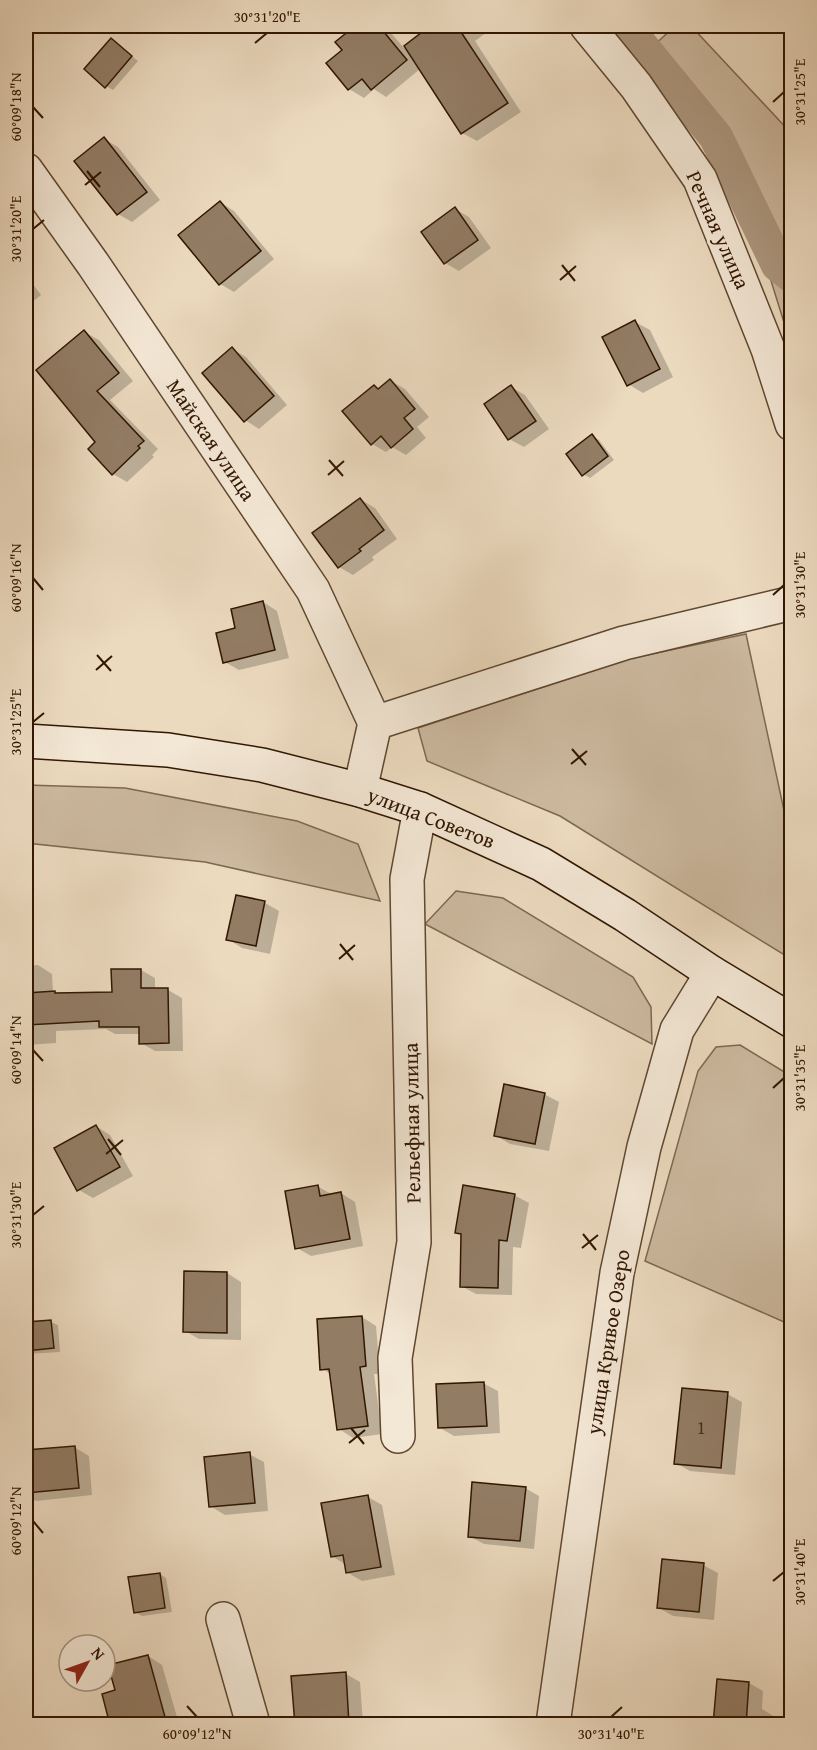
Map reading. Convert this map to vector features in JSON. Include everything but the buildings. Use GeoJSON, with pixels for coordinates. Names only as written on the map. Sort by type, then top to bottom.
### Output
{"type":"FeatureCollection","features":[{"type":"Feature","properties":{"kind":"street","name":"Речная улица"},"geometry":{"type":"LineString","coordinates":[[587,26],[636,86],[700,179],[768,349],[792,424]]}},
{"type":"Feature","properties":{"kind":"street","name":"Майская улица"},"geometry":{"type":"LineString","coordinates":[[26,170],[93,264],[313,590],[375,723]]}},
{"type":"Feature","properties":{"kind":"street"},"geometry":{"type":"LineString","coordinates":[[360,790],[375,723],[624,643],[792,603]]}},
{"type":"Feature","properties":{"kind":"street","name":"улица Советов"},"geometry":{"type":"LineString","coordinates":[[26,741],[168,750],[262,765],[360,790],[420,809],[541,864],[626,915],[712,973],[792,1021]]}},
{"type":"Feature","properties":{"kind":"street","name":"Рельефная улица"},"geometry":{"type":"LineString","coordinates":[[398,1436],[395,1358],[414,1242],[407,879],[420,809]]}},
{"type":"Feature","properties":{"kind":"street","name":"улица Кривое Озеро"},"geometry":{"type":"LineString","coordinates":[[553,1725],[616,1273],[644,1147],[677,1030],[712,973]]}},
{"type":"Feature","properties":{"kind":"street"},"geometry":{"type":"LineString","coordinates":[[223,1619],[253,1725]]}},
{"type":"Feature","properties":{"kind":"shaded area"},"geometry":{"type":"Polygon","coordinates":[[[675,26],[691,26],[791,133],[791,345],[725,133],[651,48],[675,26]]]}},
{"type":"Feature","properties":{"kind":"shaded area"},"geometry":{"type":"Polygon","coordinates":[[[746,634],[791,843],[791,959],[560,816],[427,761],[418,728],[628,659],[746,634]]]}},
{"type":"Feature","properties":{"kind":"shaded area"},"geometry":{"type":"Polygon","coordinates":[[[26,785],[125,788],[297,821],[358,844],[380,901],[205,862],[26,843],[26,785]]]}},
{"type":"Feature","properties":{"kind":"shaded area"},"geometry":{"type":"Polygon","coordinates":[[[456,891],[503,898],[633,977],[651,1007],[652,1044],[425,924],[456,891]]]}},
{"type":"Feature","properties":{"kind":"shaded area"},"geometry":{"type":"Polygon","coordinates":[[[740,1045],[791,1076],[791,1325],[645,1261],[698,1071],[716,1047],[740,1045]]]}},
{"type":"Feature","properties":{"kind":"waterway"},"geometry":{"type":"LineString","coordinates":[[625,26],[716,137],[778,265],[792,276]]}}]}
